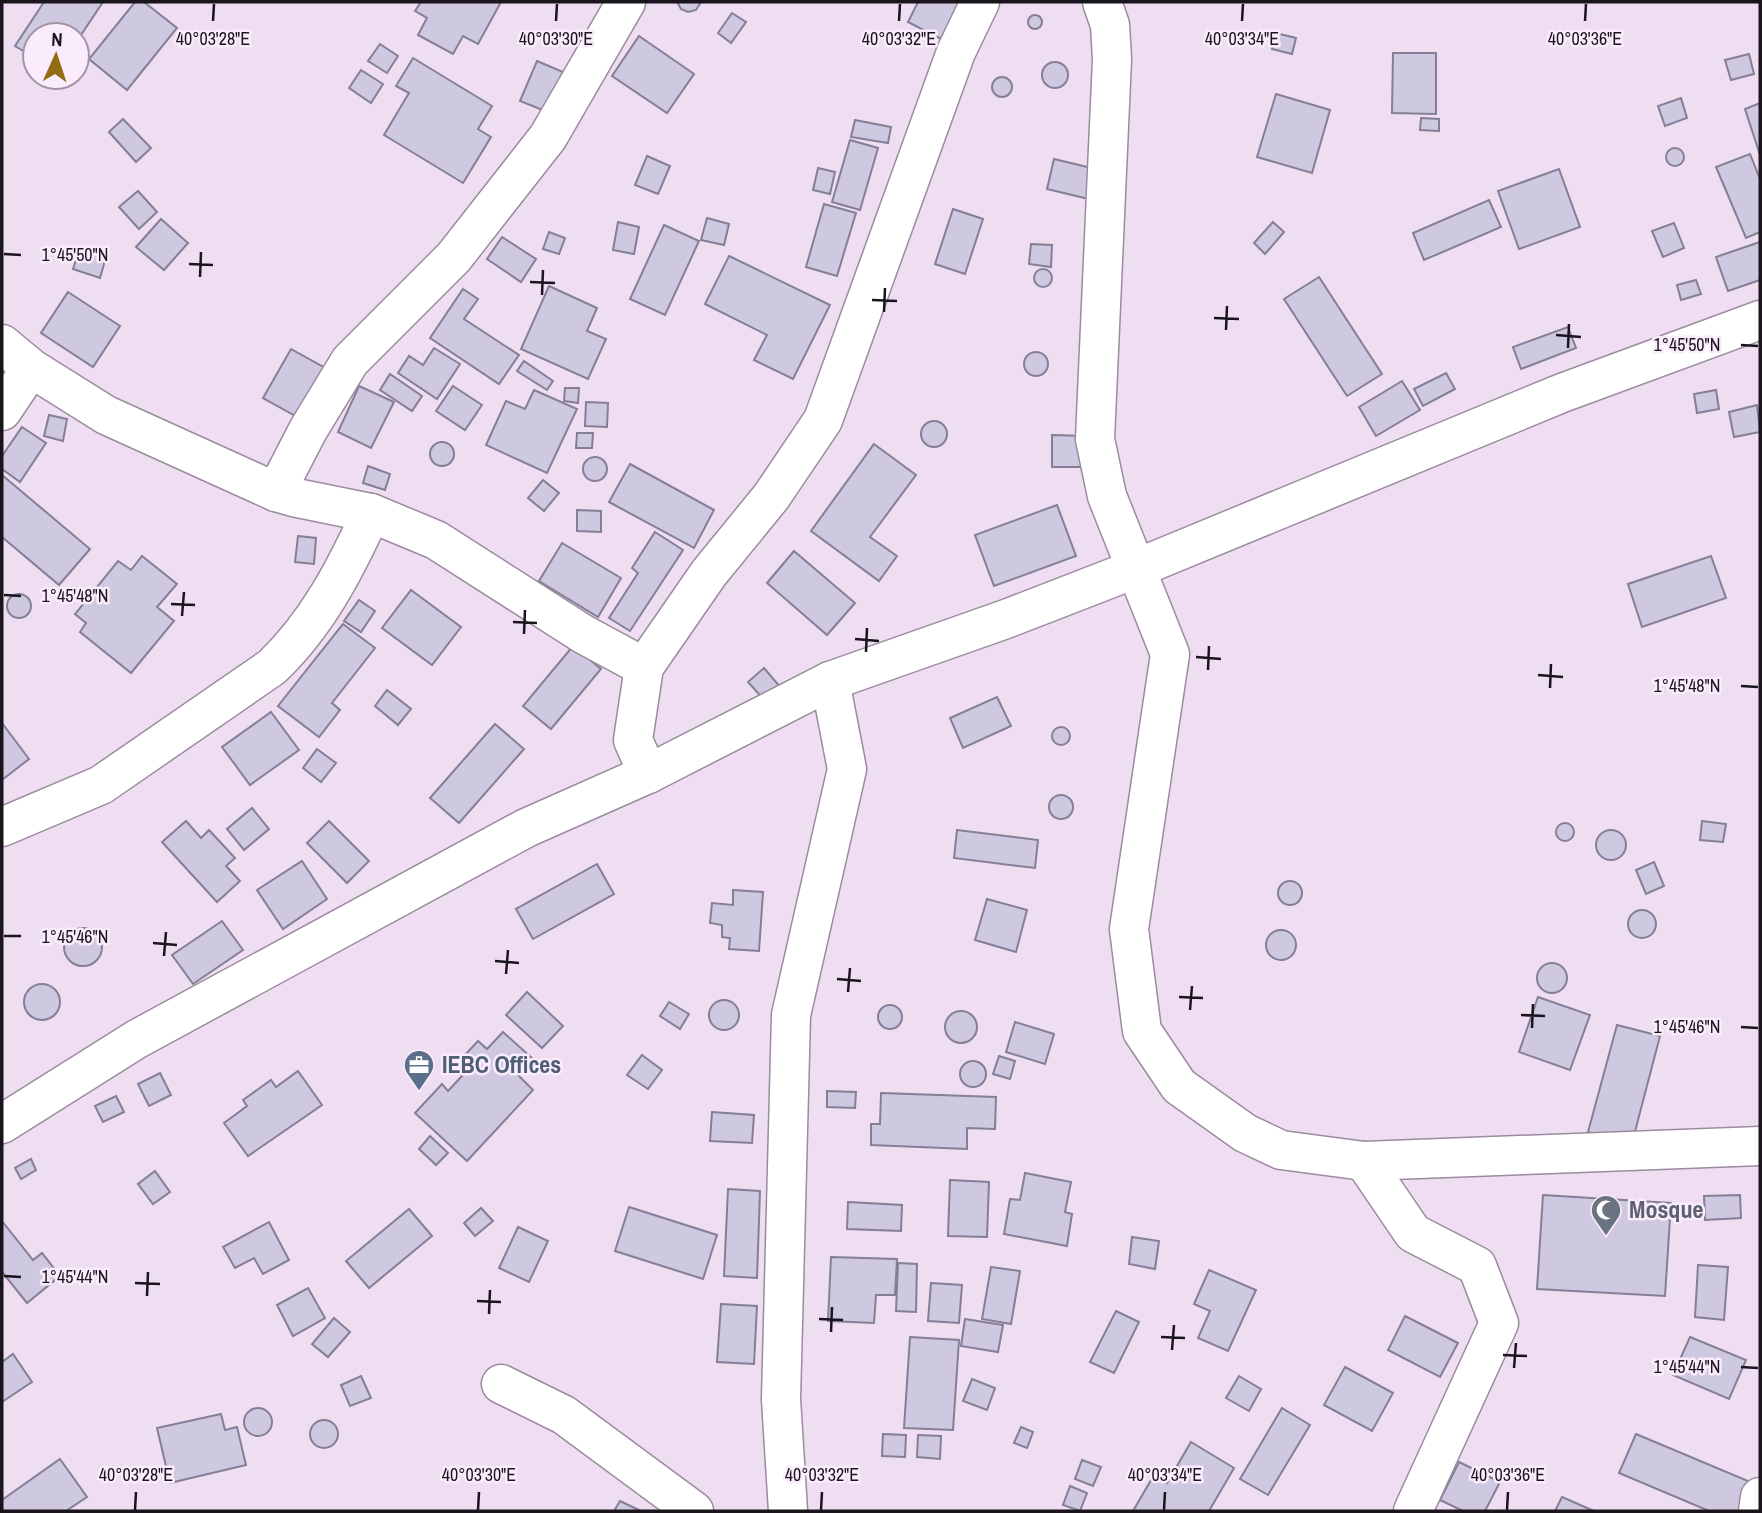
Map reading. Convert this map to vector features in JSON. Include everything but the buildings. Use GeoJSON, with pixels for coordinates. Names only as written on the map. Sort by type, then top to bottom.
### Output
{"type":"FeatureCollection","features":[{"type":"Feature","properties":{"kind":"street"},"geometry":{"type":"LineString","coordinates":[[276,492],[308,430],[350,360],[454,257],[548,137],[626,2]]}},
{"type":"Feature","properties":{"kind":"street"},"geometry":{"type":"LineString","coordinates":[[648,774],[633,740],[645,667],[685,606],[771,497],[823,420],[956,52],[980,2]]}},
{"type":"Feature","properties":{"kind":"street"},"geometry":{"type":"LineString","coordinates":[[1102,2],[1110,25],[1112,59],[1095,439],[1107,496],[1170,654],[1129,929],[1142,1031],[1179,1086],[1245,1133],[1281,1150],[1364,1161],[1760,1146]]}},
{"type":"Feature","properties":{"kind":"street"},"geometry":{"type":"LineString","coordinates":[[2,1124],[137,1039],[513,834],[648,774],[830,681],[1006,619],[1135,569],[1562,393],[1760,320]]}},
{"type":"Feature","properties":{"kind":"street"},"geometry":{"type":"LineString","coordinates":[[2,344],[31,368],[106,415],[276,492],[370,513],[436,540],[583,634],[645,667]]}},
{"type":"Feature","properties":{"kind":"street"},"geometry":{"type":"LineString","coordinates":[[2,411],[31,368]]}},
{"type":"Feature","properties":{"kind":"street"},"geometry":{"type":"LineString","coordinates":[[2,827],[101,785],[272,667],[295,645],[321,609],[351,556],[370,513]]}},
{"type":"Feature","properties":{"kind":"street"},"geometry":{"type":"LineString","coordinates":[[788,1511],[781,1399],[791,1015],[846,769],[830,681]]}},
{"type":"Feature","properties":{"kind":"street"},"geometry":{"type":"LineString","coordinates":[[1364,1161],[1413,1233],[1476,1266],[1499,1323],[1413,1511]]}},
{"type":"Feature","properties":{"kind":"street"},"geometry":{"type":"LineString","coordinates":[[501,1384],[564,1415],[694,1511]]}},
{"type":"Feature","properties":{"kind":"street"},"geometry":{"type":"LineString","coordinates":[[1758,1511],[1760,1497]]}},
{"type":"Feature","properties":{"kind":"place","name":"IEBC Offices"},"geometry":{"type":"Point","coordinates":[419,1092]}},
{"type":"Feature","properties":{"kind":"place","name":"Mosque"},"geometry":{"type":"Point","coordinates":[1606,1237]}}]}
